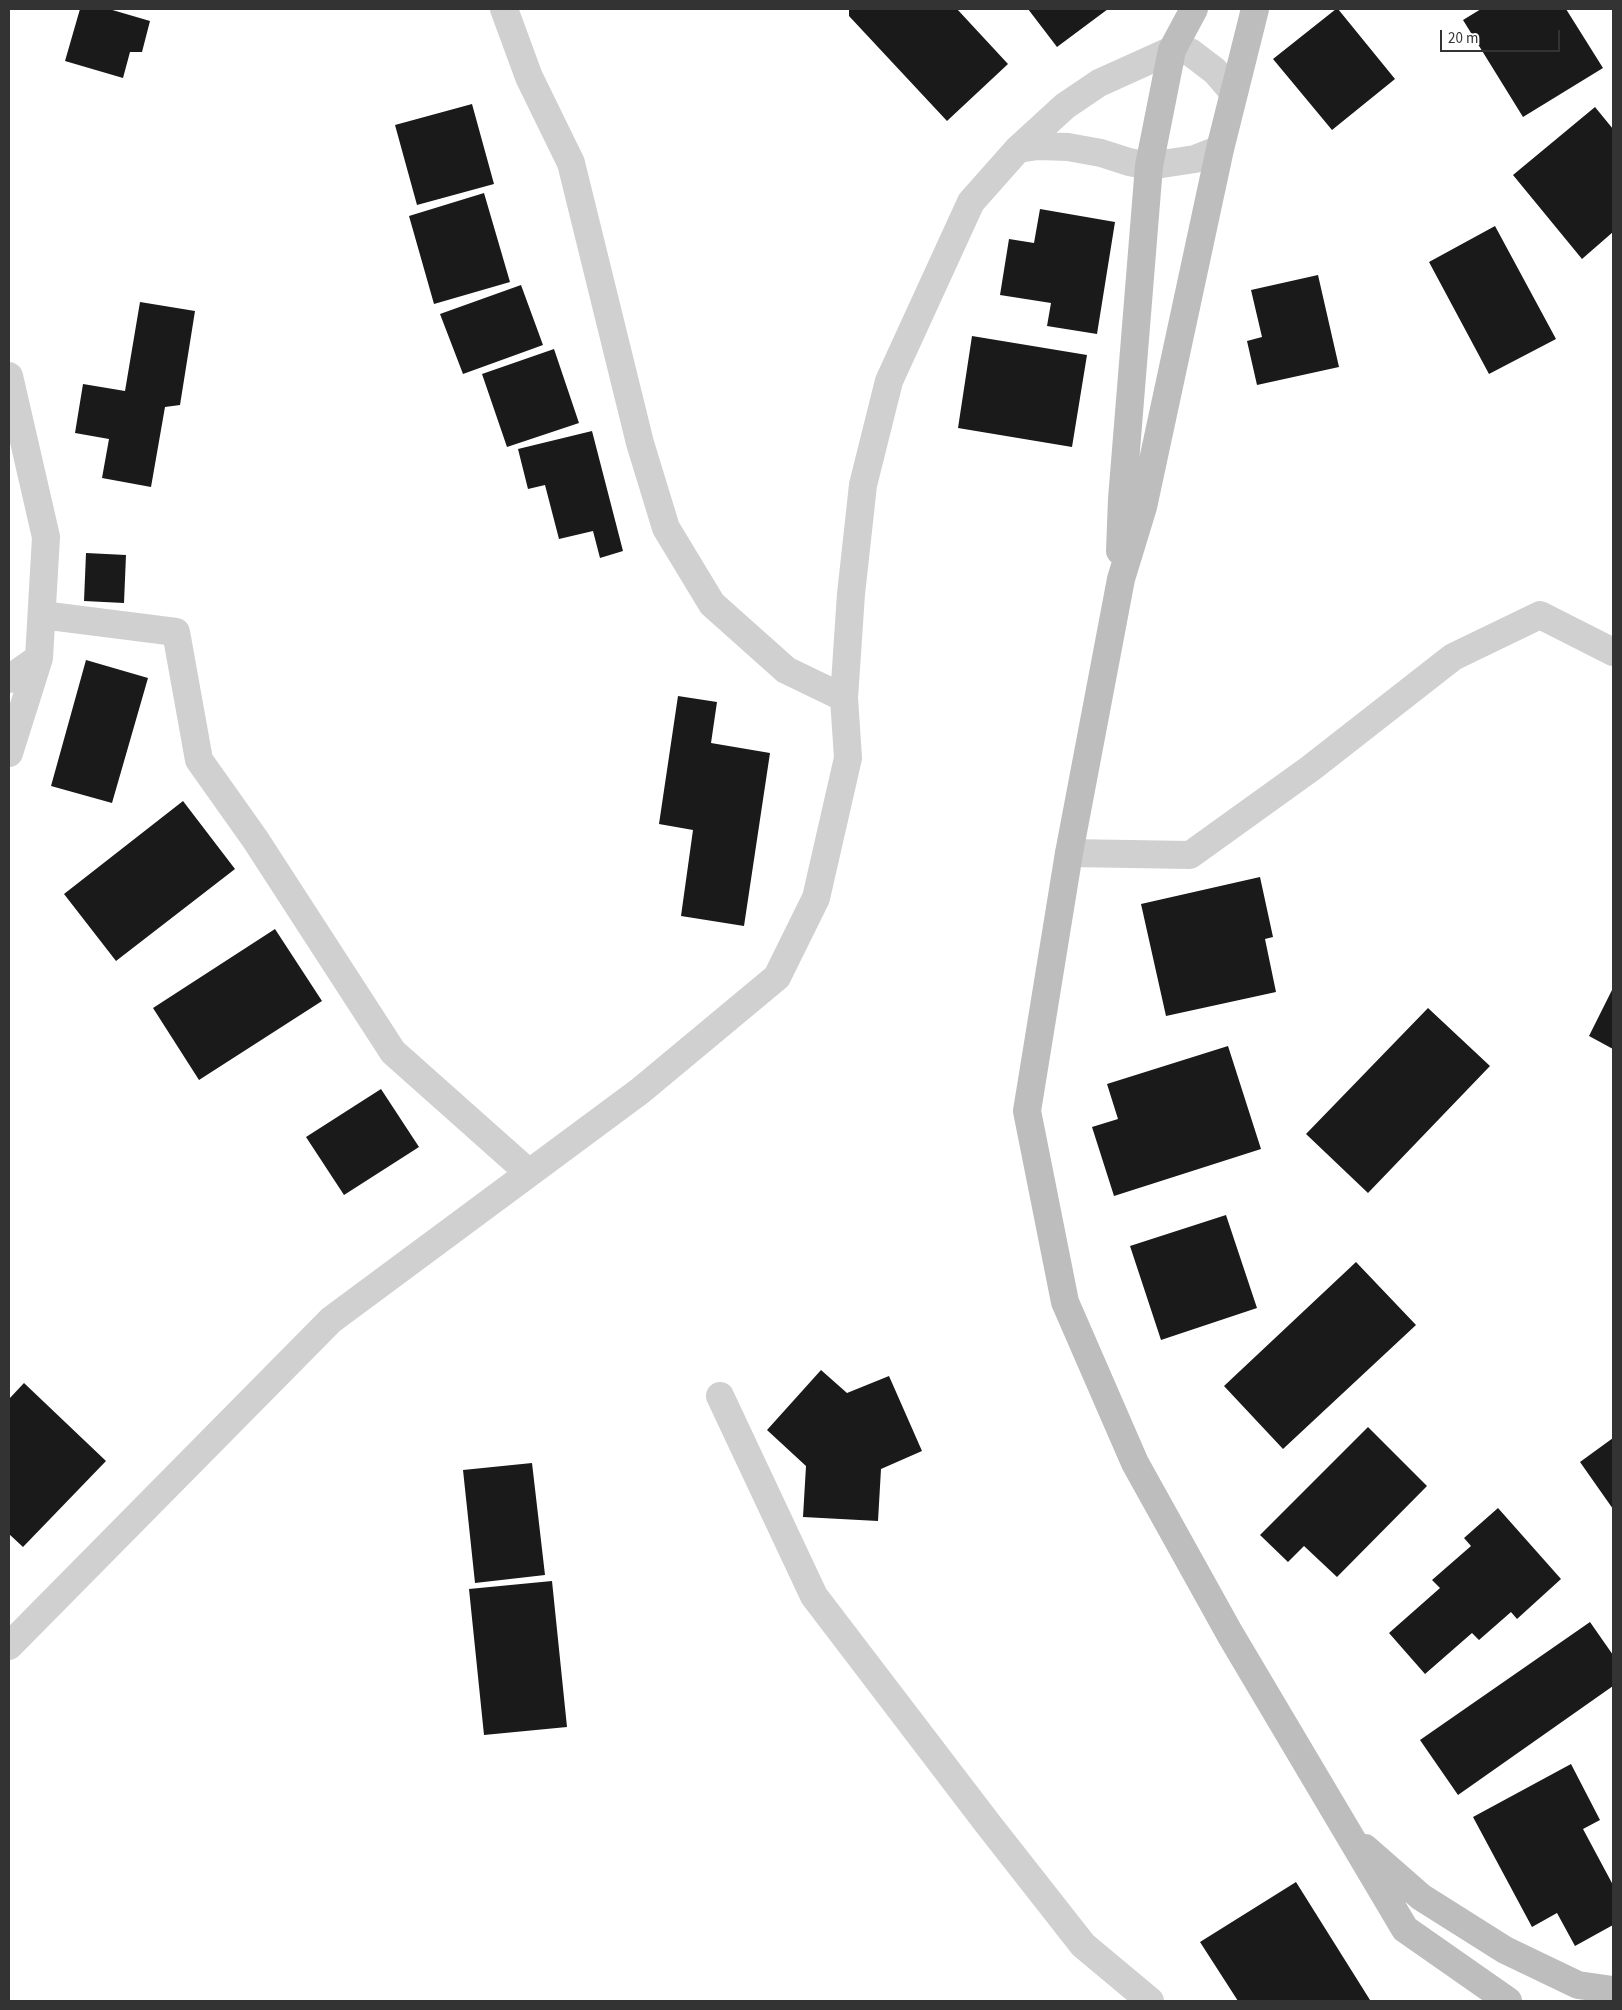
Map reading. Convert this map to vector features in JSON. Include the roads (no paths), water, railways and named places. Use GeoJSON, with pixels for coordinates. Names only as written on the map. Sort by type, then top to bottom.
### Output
{"type":"FeatureCollection","features":[{"type":"Feature","properties":{"kind":"main road"},"geometry":{"type":"LineString","coordinates":[[1121,579],[1122,499],[1149,166],[1172,50],[1194,9]]}},
{"type":"Feature","properties":{"kind":"main road"},"geometry":{"type":"LineString","coordinates":[[1255,9],[1220,149],[1143,507],[1121,579],[1069,853],[1027,1111],[1066,1302],[1135,1463],[1230,1634],[1405,1929],[1508,2001]]}},
{"type":"Feature","properties":{"kind":"main road"},"geometry":{"type":"LineString","coordinates":[[1345,1830],[1421,1897],[1505,1950],[1578,1985],[1613,1990]]}},
{"type":"Feature","properties":{"kind":"street"},"geometry":{"type":"LineString","coordinates":[[504,9],[529,78],[571,163],[640,443],[666,528],[712,604],[786,670],[844,698]]}},
{"type":"Feature","properties":{"kind":"street"},"geometry":{"type":"LineString","coordinates":[[9,1646],[331,1320],[640,1091],[777,977],[816,898],[848,758],[844,698],[851,594],[863,485],[889,380],[971,202],[1018,149],[1065,106],[1099,83],[1172,50],[1190,52],[1215,71],[1233,92]]}},
{"type":"Feature","properties":{"kind":"street"},"geometry":{"type":"LineString","coordinates":[[1018,149],[1038,146],[1068,147],[1101,153],[1149,166],[1194,159],[1220,149]]}},
{"type":"Feature","properties":{"kind":"street"},"geometry":{"type":"LineString","coordinates":[[9,376],[46,537],[39,658],[9,753]]}},
{"type":"Feature","properties":{"kind":"street"},"geometry":{"type":"LineString","coordinates":[[42,615],[176,632],[200,760],[255,839],[393,1052],[529,1173]]}},
{"type":"Feature","properties":{"kind":"street"},"geometry":{"type":"LineString","coordinates":[[1069,853],[1190,855],[1311,768],[1453,657],[1540,615],[1613,652]]}},
{"type":"Feature","properties":{"kind":"street"},"geometry":{"type":"LineString","coordinates":[[9,680],[39,658]]}},
{"type":"Feature","properties":{"kind":"street"},"geometry":{"type":"LineString","coordinates":[[720,1396],[814,1596],[988,1824],[1083,1944],[1150,2001]]}}]}
